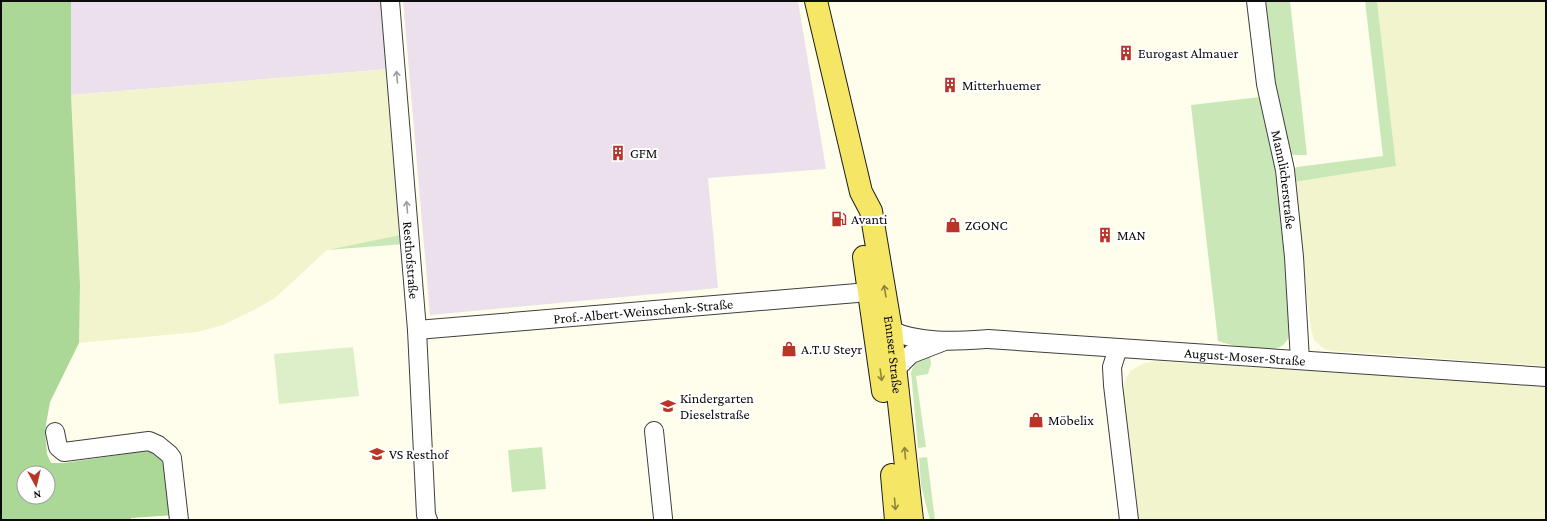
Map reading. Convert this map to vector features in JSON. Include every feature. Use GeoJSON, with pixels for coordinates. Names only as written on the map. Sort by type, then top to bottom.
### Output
{"type":"FeatureCollection","features":[{"type":"Feature","properties":{"kind":"main road","name":"Ennser Straße"},"geometry":{"type":"LineString","coordinates":[[816,1],[861,192],[871,212],[891,330],[912,520]]}},
{"type":"Feature","properties":{"kind":"main road","name":"Ennser Straße"},"geometry":{"type":"LineString","coordinates":[[861,192],[858,213],[886,408],[896,520]]}},
{"type":"Feature","properties":{"kind":"street","name":"Resthofstraße"},"geometry":{"type":"LineString","coordinates":[[390,1],[417,330],[426,515],[428,520]]}},
{"type":"Feature","properties":{"kind":"street","name":"Mannlicherstraße"},"geometry":{"type":"LineString","coordinates":[[1256,1],[1266,84],[1285,170],[1294,257],[1300,360]]}},
{"type":"Feature","properties":{"kind":"street","name":"Prof.-Albert-Weinschenk-Straße"},"geometry":{"type":"LineString","coordinates":[[417,330],[869,292]]}},
{"type":"Feature","properties":{"kind":"street","name":"August-Moser-Straße"},"geometry":{"type":"LineString","coordinates":[[891,330],[907,336],[945,341],[988,339],[1546,377]]}},
{"type":"Feature","properties":{"kind":"street","name":"August-Moser-Straße"},"geometry":{"type":"LineString","coordinates":[[896,369],[911,354],[945,341]]}},
{"type":"Feature","properties":{"kind":"street"},"geometry":{"type":"LineString","coordinates":[[1118,348],[1112,367],[1113,385],[1128,520]]}},
{"type":"Feature","properties":{"kind":"street"},"geometry":{"type":"LineString","coordinates":[[654,431],[663,518]]}},
{"type":"Feature","properties":{"kind":"street"},"geometry":{"type":"LineString","coordinates":[[55,432],[58,447],[64,452],[149,441],[164,449],[172,458],[179,520]]}},
{"type":"Feature","properties":{"kind":"shaded area"},"geometry":{"type":"Polygon","coordinates":[[[71,1],[384,1],[390,69],[71,95],[71,1]]]}},
{"type":"Feature","properties":{"kind":"shaded area","name":"GFM"},"geometry":{"type":"Polygon","coordinates":[[[403,1],[798,1],[826,169],[708,178],[718,288],[430,315],[403,1]]]}},
{"type":"Feature","properties":{"kind":"green space"},"geometry":{"type":"Polygon","coordinates":[[[1,1],[71,1],[71,95],[80,285],[79,343],[50,402],[45,430],[47,454],[51,463],[64,463],[146,451],[159,454],[168,464],[174,515],[131,518],[131,520],[1,520],[1,1]]]}},
{"type":"Feature","properties":{"kind":"green space"},"geometry":{"type":"Polygon","coordinates":[[[1266,1],[1290,1],[1307,155],[1293,155],[1289,151],[1278,111],[1266,1]]]}},
{"type":"Feature","properties":{"kind":"green space"},"geometry":{"type":"Polygon","coordinates":[[[1365,1],[1377,1],[1396,166],[1294,182],[1293,170],[1297,167],[1383,156],[1365,1]]]}},
{"type":"Feature","properties":{"kind":"green space"},"geometry":{"type":"Polygon","coordinates":[[[1377,1],[1546,1],[1546,366],[1334,351],[1324,349],[1314,340],[1311,329],[1294,182],[1396,166],[1377,1]]]}},
{"type":"Feature","properties":{"kind":"green space"},"geometry":{"type":"Polygon","coordinates":[[[390,69],[401,236],[327,250],[275,298],[223,325],[198,332],[79,343],[80,285],[71,95],[390,69]]]}},
{"type":"Feature","properties":{"kind":"green space"},"geometry":{"type":"Polygon","coordinates":[[[1260,97],[1272,150],[1277,182],[1294,324],[1285,343],[1274,349],[1240,347],[1218,341],[1191,105],[1260,97]]]}},
{"type":"Feature","properties":{"kind":"green space"},"geometry":{"type":"Polygon","coordinates":[[[401,235],[405,244],[327,250],[401,235]]]}},
{"type":"Feature","properties":{"kind":"green space"},"geometry":{"type":"Polygon","coordinates":[[[353,347],[359,396],[279,404],[274,354],[353,347]]]}},
{"type":"Feature","properties":{"kind":"green space"},"geometry":{"type":"Polygon","coordinates":[[[930,356],[931,364],[928,374],[916,376],[926,447],[918,448],[911,372],[918,361],[930,356]]]}},
{"type":"Feature","properties":{"kind":"green space"},"geometry":{"type":"Polygon","coordinates":[[[1155,361],[1546,386],[1546,520],[1137,520],[1122,393],[1125,381],[1130,371],[1142,364],[1155,361]]]}},
{"type":"Feature","properties":{"kind":"green space"},"geometry":{"type":"Polygon","coordinates":[[[542,447],[546,489],[512,492],[508,450],[542,447]]]}},
{"type":"Feature","properties":{"kind":"green space"},"geometry":{"type":"Polygon","coordinates":[[[927,457],[935,520],[930,520],[921,485],[919,458],[927,457]]]}},
{"type":"Feature","properties":{"kind":"place","name":"Eurogast Almauer"},"geometry":{"type":"Point","coordinates":[1126,53]}},
{"type":"Feature","properties":{"kind":"place","name":"Mitterhuemer"},"geometry":{"type":"Point","coordinates":[950,85]}},
{"type":"Feature","properties":{"kind":"place","name":"GFM"},"geometry":{"type":"Point","coordinates":[618,153]}},
{"type":"Feature","properties":{"kind":"place","name":"Avanti"},"geometry":{"type":"Point","coordinates":[839,219]}},
{"type":"Feature","properties":{"kind":"place","name":"ZGONC"},"geometry":{"type":"Point","coordinates":[953,225]}},
{"type":"Feature","properties":{"kind":"place","name":"MAN"},"geometry":{"type":"Point","coordinates":[1105,235]}},
{"type":"Feature","properties":{"kind":"place","name":"A.T.U Steyr"},"geometry":{"type":"Point","coordinates":[789,349]}},
{"type":"Feature","properties":{"kind":"place","name":"Kindergarten Dieselstraße"},"geometry":{"type":"Point","coordinates":[668,406]}},
{"type":"Feature","properties":{"kind":"place","name":"Möbelix"},"geometry":{"type":"Point","coordinates":[1036,420]}},
{"type":"Feature","properties":{"kind":"place","name":"VS Resthof"},"geometry":{"type":"Point","coordinates":[377,454]}}]}
